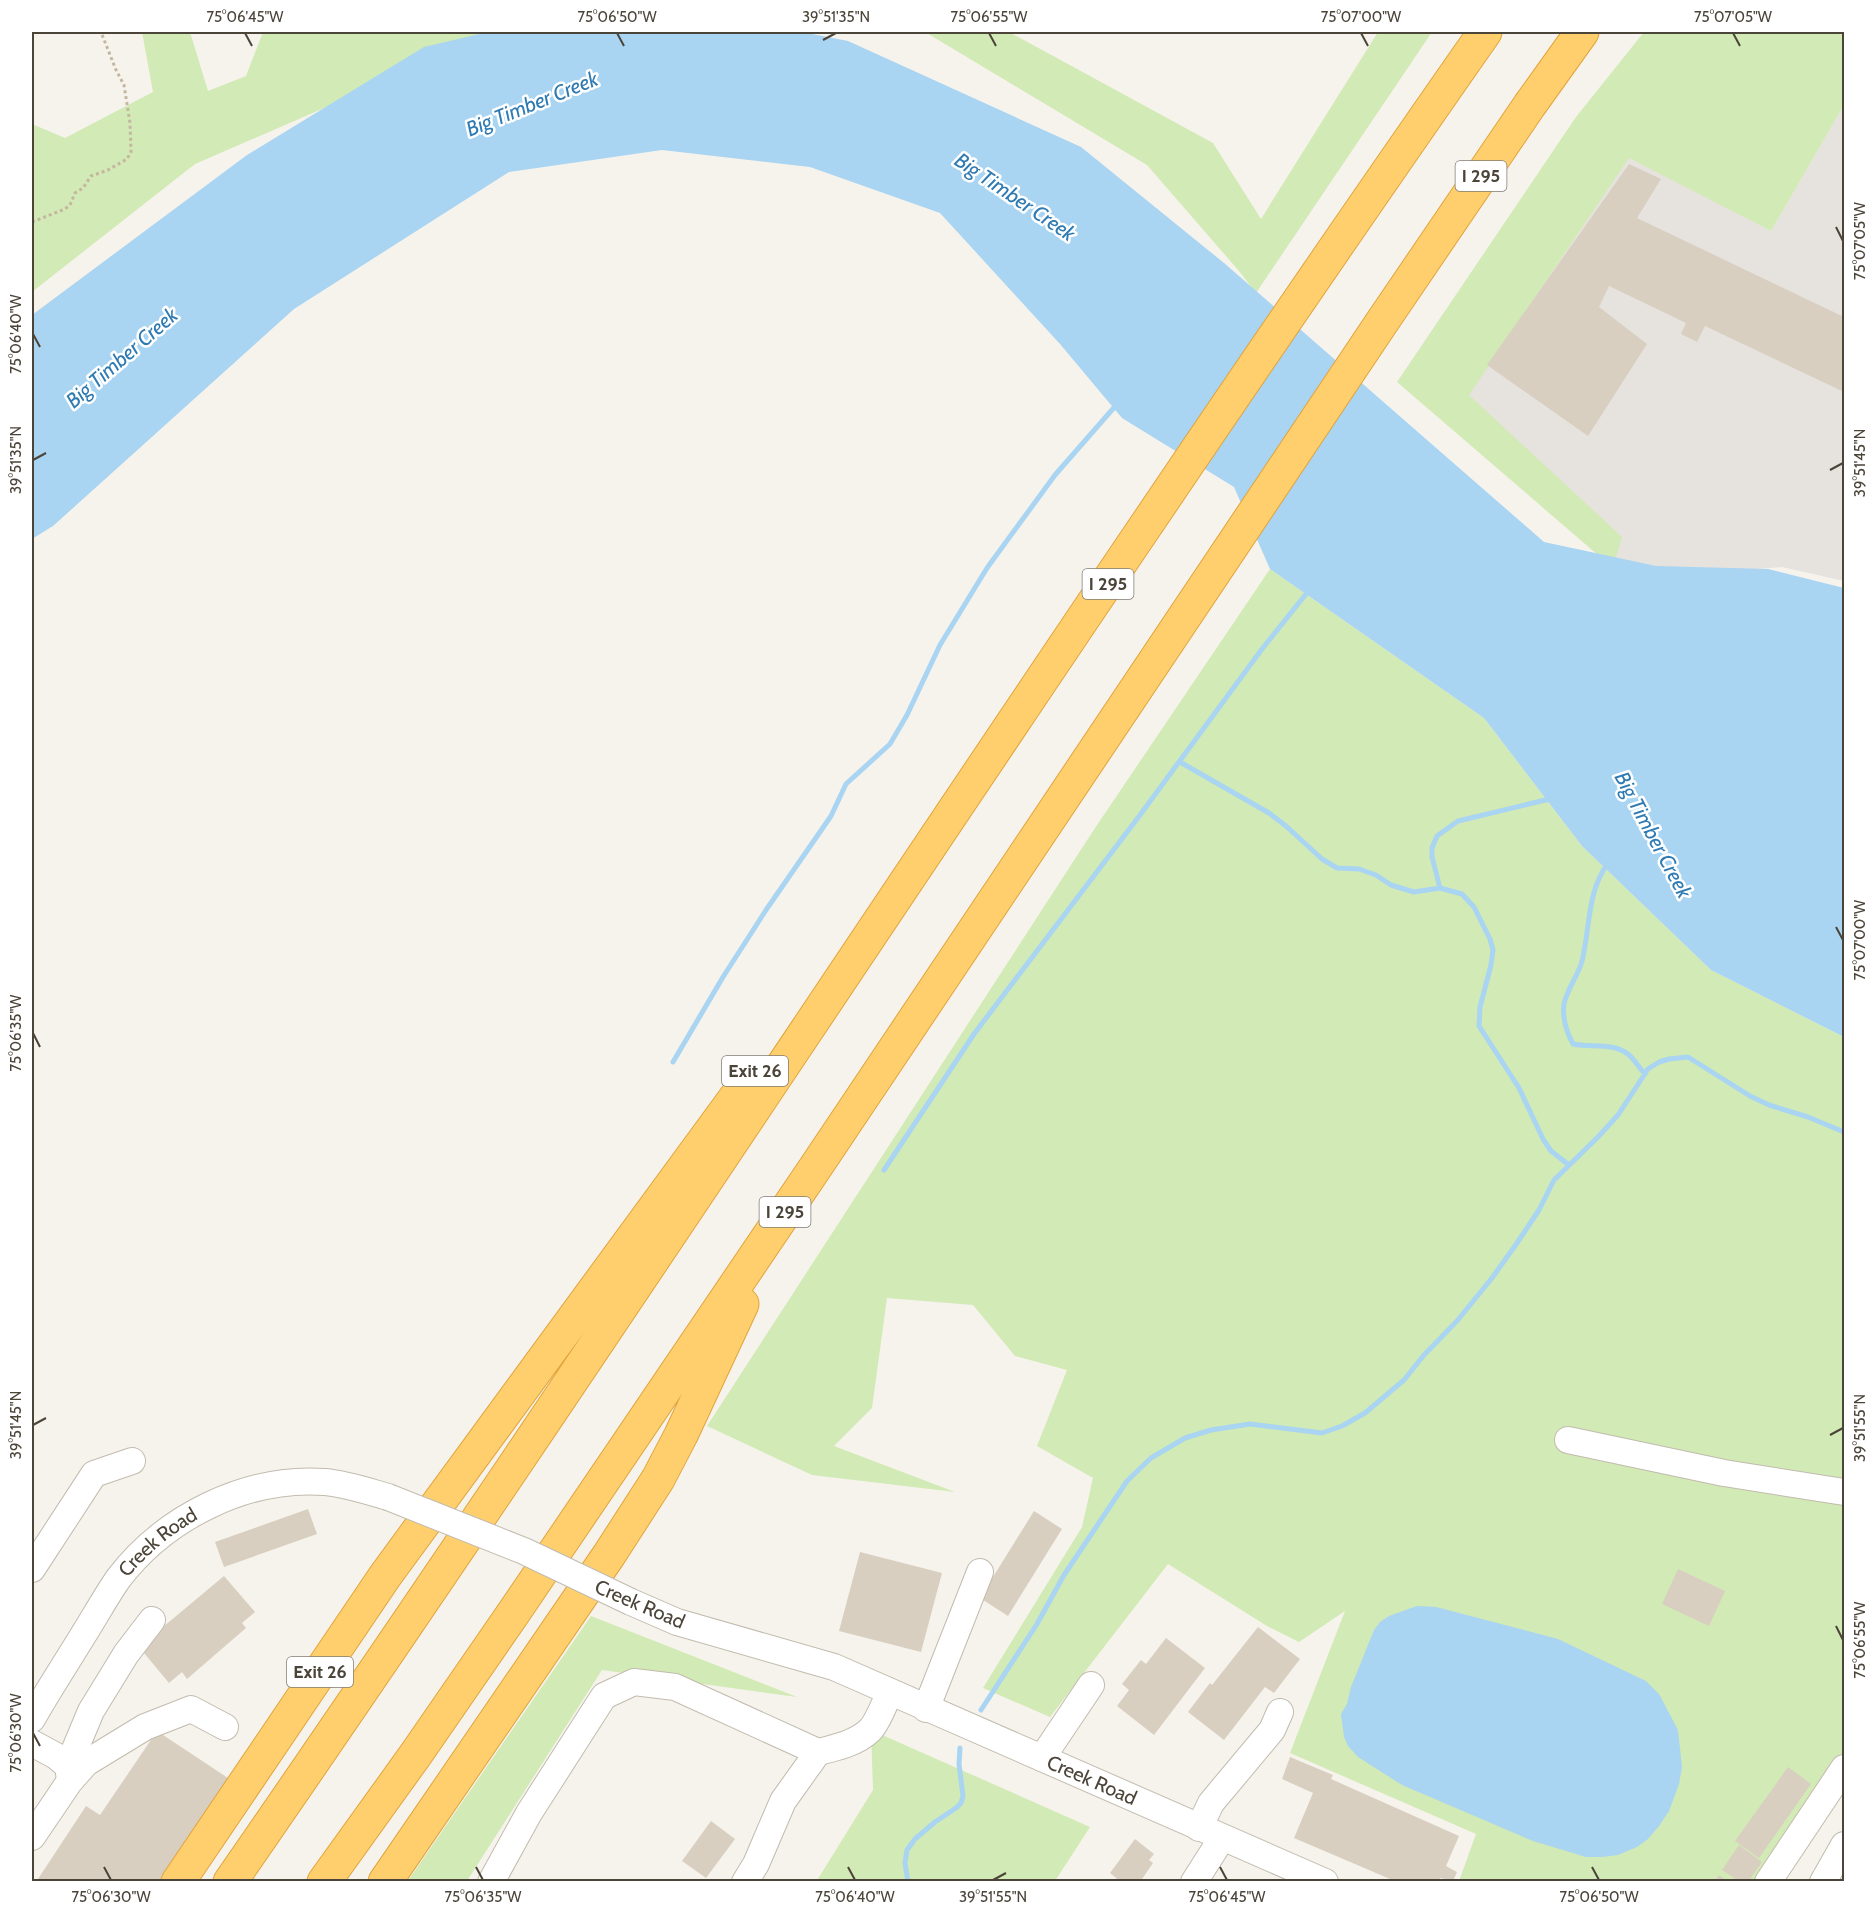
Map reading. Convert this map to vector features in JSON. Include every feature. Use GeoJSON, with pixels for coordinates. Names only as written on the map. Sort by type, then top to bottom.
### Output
{"type":"FeatureCollection","features":[{"type":"Feature","properties":{"kind":"highway","name":"I 295"},"geometry":{"type":"LineString","coordinates":[[230,1881],[579,1369],[1314,276],[1485,32]]}},
{"type":"Feature","properties":{"kind":"highway","name":"I 295"},"geometry":{"type":"LineString","coordinates":[[324,1881],[505,1624],[815,1168],[1382,322],[1582,32]]}},
{"type":"Feature","properties":{"kind":"highway","name":"Exit 26"},"geometry":{"type":"LineString","coordinates":[[178,1881],[385,1576],[1045,676]]}},
{"type":"Feature","properties":{"kind":"highway"},"geometry":{"type":"LineString","coordinates":[[385,1881],[609,1555],[658,1479],[738,1312],[815,1168]]}},
{"type":"Feature","properties":{"kind":"street"},"geometry":{"type":"LineString","coordinates":[[1568,1440],[1724,1473],[1845,1492]]}},
{"type":"Feature","properties":{"kind":"street"},"geometry":{"type":"LineString","coordinates":[[32,1569],[94,1474],[132,1461]]}},
{"type":"Feature","properties":{"kind":"street","name":"Creek Road"},"geometry":{"type":"LineString","coordinates":[[32,1719],[119,1579],[145,1551],[178,1524],[208,1507],[254,1488],[286,1483],[343,1484],[388,1497],[516,1548],[677,1622],[834,1667],[1325,1881]]}},
{"type":"Feature","properties":{"kind":"street"},"geometry":{"type":"LineString","coordinates":[[926,1709],[980,1572]]}},
{"type":"Feature","properties":{"kind":"street"},"geometry":{"type":"LineString","coordinates":[[32,1837],[69,1773],[91,1711],[126,1654],[152,1620]]}},
{"type":"Feature","properties":{"kind":"street"},"geometry":{"type":"LineString","coordinates":[[491,1881],[529,1813],[604,1696],[634,1682],[675,1687],[818,1752],[834,1749],[854,1741],[871,1730],[890,1692]]}},
{"type":"Feature","properties":{"kind":"street"},"geometry":{"type":"LineString","coordinates":[[1042,1758],[1091,1685]]}},
{"type":"Feature","properties":{"kind":"street"},"geometry":{"type":"LineString","coordinates":[[69,1773],[145,1727],[191,1709],[225,1727]]}},
{"type":"Feature","properties":{"kind":"street"},"geometry":{"type":"LineString","coordinates":[[1194,1881],[1211,1833],[1211,1803],[1272,1730],[1280,1712]]}},
{"type":"Feature","properties":{"kind":"street"},"geometry":{"type":"LineString","coordinates":[[32,1743],[56,1756],[69,1773]]}},
{"type":"Feature","properties":{"kind":"street"},"geometry":{"type":"LineString","coordinates":[[745,1881],[756,1864],[783,1801],[818,1752]]}},
{"type":"Feature","properties":{"kind":"street"},"geometry":{"type":"LineString","coordinates":[[1768,1881],[1845,1768]]}},
{"type":"Feature","properties":{"kind":"street"},"geometry":{"type":"LineString","coordinates":[[1823,1881],[1845,1845]]}},
{"type":"Feature","properties":{"kind":"path"},"geometry":{"type":"LineString","coordinates":[[32,222],[65,209],[70,205],[75,193],[83,188],[91,176],[108,170],[127,159],[131,152],[130,123],[124,86],[101,32]]}},
{"type":"Feature","properties":{"kind":"shaded area"},"geometry":{"type":"Polygon","coordinates":[[[1844,105],[1844,581],[1782,567],[1633,578],[1468,395],[1629,157],[1771,231],[1844,105]]]}},
{"type":"Feature","properties":{"kind":"green space"},"geometry":{"type":"Polygon","coordinates":[[[142,32],[190,32],[208,91],[246,76],[263,32],[499,32],[195,164],[32,292],[32,124],[65,138],[153,92],[142,32]]]}},
{"type":"Feature","properties":{"kind":"green space"},"geometry":{"type":"Polygon","coordinates":[[[925,32],[1009,32],[1213,143],[1261,219],[1378,32],[1432,32],[1256,293],[1147,165],[925,32]]]}},
{"type":"Feature","properties":{"kind":"green space"},"geometry":{"type":"Polygon","coordinates":[[[1644,32],[1844,32],[1844,105],[1771,231],[1629,158],[1469,395],[1622,537],[1613,568],[1397,382],[1576,117],[1644,32]]]}},
{"type":"Feature","properties":{"kind":"green space"},"geometry":{"type":"Polygon","coordinates":[[[1270,569],[1484,718],[1582,846],[1711,970],[1844,1037],[1844,1788],[1780,1881],[1459,1881],[1476,1834],[1290,1753],[1345,1611],[1299,1642],[1267,1626],[1168,1564],[1050,1717],[983,1688],[1082,1527],[1093,1478],[1037,1446],[1067,1370],[1015,1356],[973,1305],[887,1298],[872,1408],[834,1446],[955,1492],[812,1475],[707,1426],[1095,828],[1270,569]]]}},
{"type":"Feature","properties":{"kind":"green space"},"geometry":{"type":"Polygon","coordinates":[[[591,1616],[797,1697],[602,1670],[467,1881],[407,1882],[591,1616]]]}},
{"type":"Feature","properties":{"kind":"green space"},"geometry":{"type":"Polygon","coordinates":[[[871,1730],[1090,1827],[1055,1881],[816,1882],[873,1790],[871,1730]]]}},
{"type":"Feature","properties":{"kind":"water","name":"Big Timber Creek"},"geometry":{"type":"Polygon","coordinates":[[[488,32],[802,32],[848,41],[1081,147],[1224,263],[1544,542],[1656,566],[1768,569],[1844,588],[1844,1037],[1711,970],[1582,846],[1484,718],[1270,569],[1234,487],[1122,418],[1060,344],[940,213],[810,167],[662,150],[509,172],[294,309],[53,526],[32,539],[32,315],[247,155],[424,47],[488,32]]]}},
{"type":"Feature","properties":{"kind":"water"},"geometry":{"type":"Polygon","coordinates":[[[1417,1606],[1436,1607],[1558,1639],[1646,1681],[1659,1694],[1678,1730],[1682,1767],[1679,1784],[1669,1811],[1648,1839],[1637,1847],[1618,1855],[1586,1857],[1533,1841],[1402,1785],[1358,1757],[1348,1746],[1344,1737],[1341,1714],[1347,1704],[1351,1687],[1374,1630],[1380,1622],[1389,1616],[1417,1606]]]}},
{"type":"Feature","properties":{"kind":"building"},"geometry":{"type":"Polygon","coordinates":[[[1629,164],[1661,179],[1637,218],[1844,317],[1844,392],[1705,326],[1697,342],[1681,334],[1686,323],[1609,286],[1599,307],[1647,344],[1588,436],[1487,365],[1629,164]]]}},
{"type":"Feature","properties":{"kind":"building"},"geometry":{"type":"Polygon","coordinates":[[[308,1509],[317,1534],[224,1567],[215,1542],[308,1509]]]}},
{"type":"Feature","properties":{"kind":"building"},"geometry":{"type":"Polygon","coordinates":[[[1034,1511],[1062,1529],[1008,1616],[980,1598],[1034,1511]]]}},
{"type":"Feature","properties":{"kind":"building"},"geometry":{"type":"Polygon","coordinates":[[[860,1552],[942,1573],[921,1652],[839,1631],[860,1552]]]}},
{"type":"Feature","properties":{"kind":"building"},"geometry":{"type":"Polygon","coordinates":[[[1678,1569],[1725,1591],[1709,1626],[1662,1604],[1678,1569]]]}},
{"type":"Feature","properties":{"kind":"building"},"geometry":{"type":"Polygon","coordinates":[[[224,1576],[255,1612],[242,1623],[246,1628],[187,1679],[182,1672],[169,1683],[139,1647],[224,1576]]]}},
{"type":"Feature","properties":{"kind":"building"},"geometry":{"type":"Polygon","coordinates":[[[1258,1627],[1300,1659],[1274,1693],[1265,1687],[1224,1740],[1188,1712],[1258,1627]]]}},
{"type":"Feature","properties":{"kind":"building"},"geometry":{"type":"Polygon","coordinates":[[[1166,1638],[1205,1668],[1154,1735],[1117,1706],[1129,1690],[1122,1684],[1141,1660],[1146,1664],[1166,1638]]]}},
{"type":"Feature","properties":{"kind":"building"},"geometry":{"type":"Polygon","coordinates":[[[157,1731],[231,1780],[163,1882],[36,1882],[86,1806],[100,1815],[157,1731]]]}},
{"type":"Feature","properties":{"kind":"building"},"geometry":{"type":"Polygon","coordinates":[[[1290,1757],[1333,1775],[1331,1779],[1459,1836],[1446,1866],[1457,1872],[1453,1881],[1440,1878],[1438,1882],[1397,1882],[1294,1838],[1313,1793],[1282,1779],[1290,1757]]]}},
{"type":"Feature","properties":{"kind":"building"},"geometry":{"type":"Polygon","coordinates":[[[1788,1767],[1811,1784],[1759,1858],[1735,1841],[1788,1767]]]}},
{"type":"Feature","properties":{"kind":"building"},"geometry":{"type":"Polygon","coordinates":[[[711,1821],[735,1839],[706,1878],[682,1861],[711,1821]]]}},
{"type":"Feature","properties":{"kind":"building"},"geometry":{"type":"Polygon","coordinates":[[[1135,1839],[1154,1854],[1149,1860],[1153,1863],[1140,1882],[1121,1882],[1110,1873],[1135,1839]]]}},
{"type":"Feature","properties":{"kind":"building"},"geometry":{"type":"Polygon","coordinates":[[[1739,1845],[1762,1862],[1748,1882],[1740,1882],[1722,1870],[1739,1845]]]}},
{"type":"Feature","properties":{"kind":"building"},"geometry":{"type":"Polygon","coordinates":[[[1719,1875],[1728,1882],[1714,1882],[1719,1875]]]}},
{"type":"Feature","properties":{"kind":"waterway"},"geometry":{"type":"LineString","coordinates":[[673,1062],[766,910],[831,816],[846,784],[890,744],[907,715],[940,645],[987,568],[1055,475],[1118,403]]}},
{"type":"Feature","properties":{"kind":"waterway"},"geometry":{"type":"LineString","coordinates":[[884,1170],[974,1034],[1262,649],[1310,589]]}},
{"type":"Feature","properties":{"kind":"waterway"},"geometry":{"type":"LineString","coordinates":[[1180,762],[1269,813],[1322,859],[1337,868],[1359,869],[1376,875],[1391,885],[1414,892],[1440,888],[1462,894],[1474,907],[1493,950],[1480,1007],[1479,1026],[1519,1088],[1543,1139],[1551,1151],[1569,1165]]}},
{"type":"Feature","properties":{"kind":"waterway"},"geometry":{"type":"LineString","coordinates":[[1440,888],[1432,857],[1432,848],[1437,836],[1458,821],[1554,798]]}},
{"type":"Feature","properties":{"kind":"waterway"},"geometry":{"type":"LineString","coordinates":[[1608,863],[1596,886],[1582,961],[1565,998],[1564,1020],[1573,1044],[1616,1048],[1631,1057],[1645,1074]]}},
{"type":"Feature","properties":{"kind":"waterway"},"geometry":{"type":"LineString","coordinates":[[981,1710],[1037,1624],[1064,1575],[1127,1481],[1151,1458],[1185,1438],[1211,1430],[1250,1424],[1322,1433],[1342,1426],[1365,1413],[1404,1380],[1424,1355],[1457,1321],[1517,1243],[1539,1210],[1554,1180],[1618,1115],[1648,1069],[1659,1062],[1688,1057],[1750,1096],[1844,1132]]}},
{"type":"Feature","properties":{"kind":"waterway"},"geometry":{"type":"LineString","coordinates":[[908,1882],[905,1863],[907,1850],[915,1839],[961,1803],[963,1796],[959,1764],[960,1748]]}}]}
